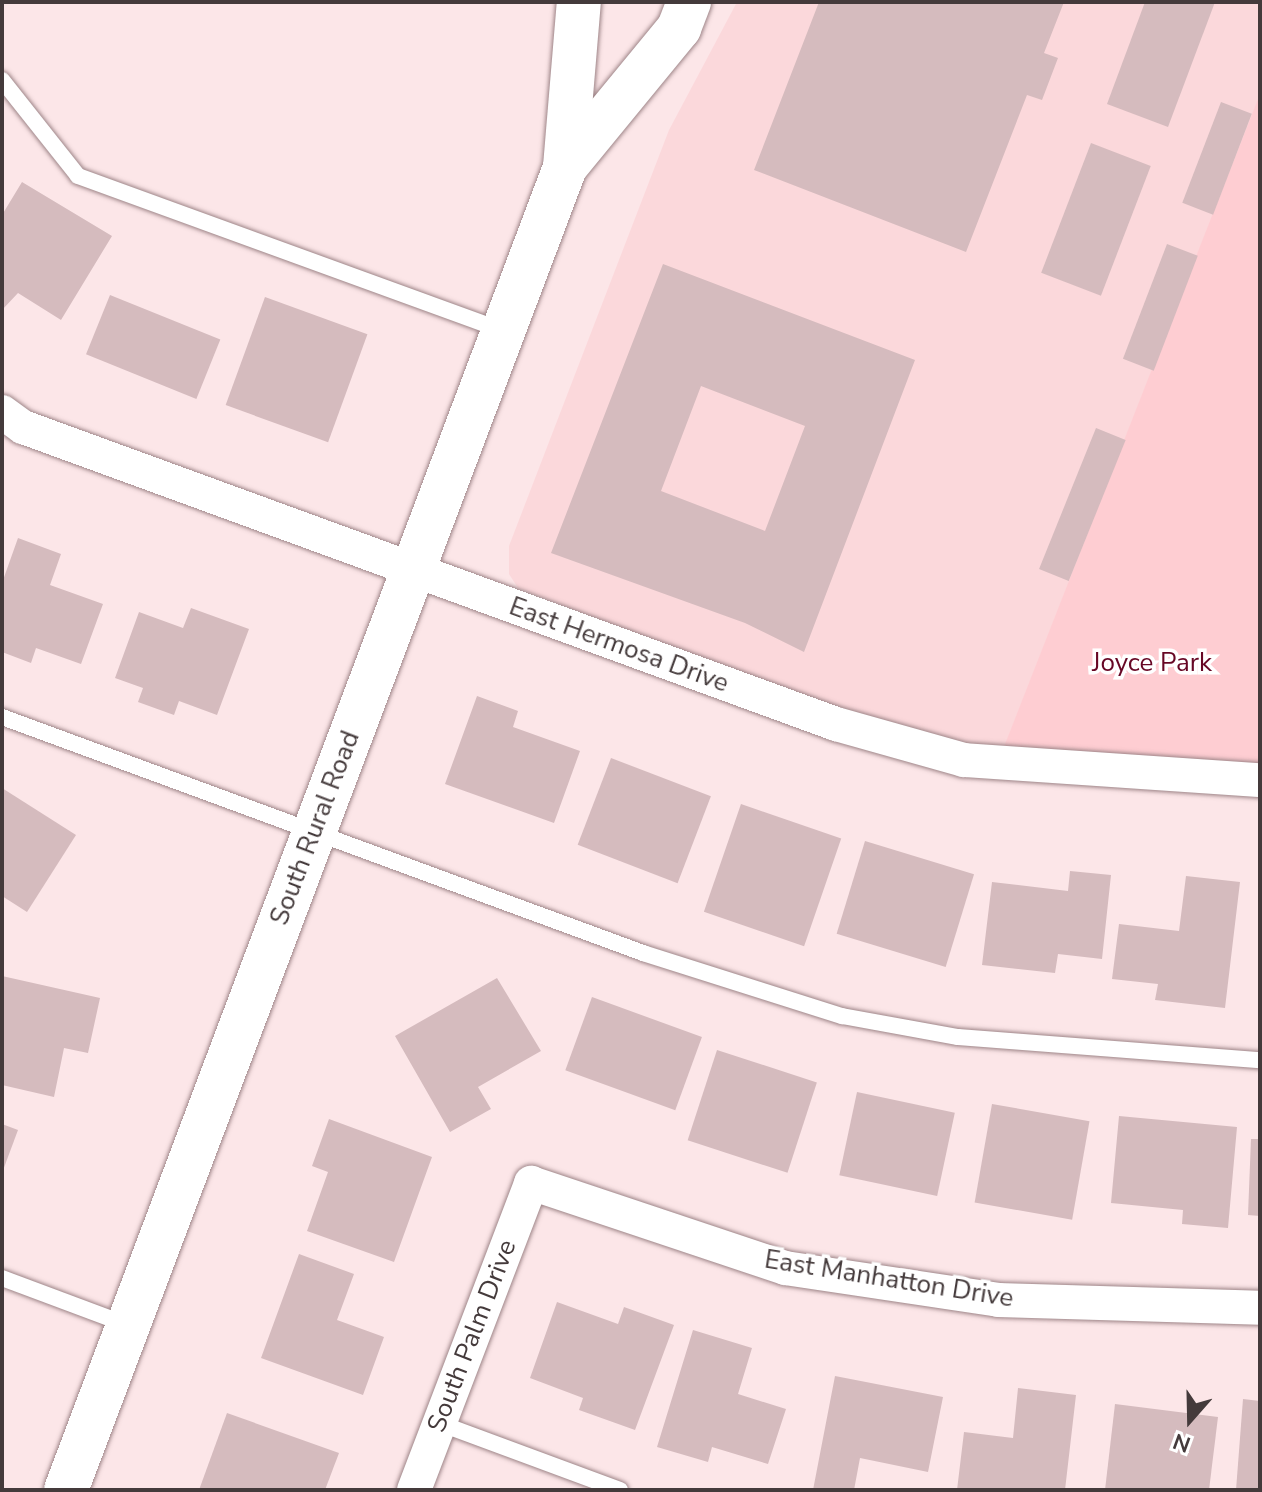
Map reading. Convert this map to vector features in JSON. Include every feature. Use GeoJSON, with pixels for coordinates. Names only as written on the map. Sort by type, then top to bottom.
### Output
{"type":"FeatureCollection","features":[{"type":"Feature","properties":{"kind":"main road","name":"South Rural Road"},"geometry":{"type":"LineString","coordinates":[[66,1490],[565,167],[579,2]]}},
{"type":"Feature","properties":{"kind":"main road","name":"South Rural Road"},"geometry":{"type":"LineString","coordinates":[[565,167],[679,28],[689,2]]}},
{"type":"Feature","properties":{"kind":"street","name":"East Hermosa Drive"},"geometry":{"type":"LineString","coordinates":[[2,412],[23,427],[836,724],[964,760],[1260,780]]}},
{"type":"Feature","properties":{"kind":"street","name":"East Manhatton Drive"},"geometry":{"type":"LineString","coordinates":[[531,1183],[785,1268],[998,1300],[1260,1308]]}},
{"type":"Feature","properties":{"kind":"street","name":"South Palm Drive"},"geometry":{"type":"LineString","coordinates":[[414,1490],[531,1183]]}},
{"type":"Feature","properties":{"kind":"lane"},"geometry":{"type":"LineString","coordinates":[[2,80],[78,176],[505,332]]}},
{"type":"Feature","properties":{"kind":"lane"},"geometry":{"type":"LineString","coordinates":[[2,717],[643,953],[842,1016],[958,1037],[1260,1060]]}},
{"type":"Feature","properties":{"kind":"lane"},"geometry":{"type":"LineString","coordinates":[[2,1278],[129,1325]]}},
{"type":"Feature","properties":{"kind":"lane"},"geometry":{"type":"LineString","coordinates":[[439,1423],[620,1490]]}},
{"type":"Feature","properties":{"kind":"shaded area"},"geometry":{"type":"Polygon","coordinates":[[[737,2],[1260,2],[1260,95],[1002,753],[951,746],[779,688],[518,588],[509,574],[509,546],[669,130],[737,2]]]}},
{"type":"Feature","properties":{"kind":"green space","name":"Joyce Park"},"geometry":{"type":"Polygon","coordinates":[[[1260,94],[1260,780],[998,762],[1206,231],[1260,94]]]}},
{"type":"Feature","properties":{"kind":"building"},"geometry":{"type":"Polygon","coordinates":[[[819,2],[1064,2],[1044,53],[1058,58],[1042,100],[1027,95],[966,252],[754,170],[819,2]]]}},
{"type":"Feature","properties":{"kind":"building"},"geometry":{"type":"Polygon","coordinates":[[[1145,2],[1215,2],[1168,127],[1107,104],[1145,2]]]}},
{"type":"Feature","properties":{"kind":"building"},"geometry":{"type":"Polygon","coordinates":[[[1221,102],[1252,114],[1213,215],[1182,203],[1221,102]]]}},
{"type":"Feature","properties":{"kind":"building"},"geometry":{"type":"Polygon","coordinates":[[[1091,143],[1151,166],[1101,296],[1041,273],[1091,143]]]}},
{"type":"Feature","properties":{"kind":"building"},"geometry":{"type":"Polygon","coordinates":[[[22,182],[112,236],[61,320],[18,293],[2,310],[2,215],[22,182]]]}},
{"type":"Feature","properties":{"kind":"building"},"geometry":{"type":"Polygon","coordinates":[[[1167,244],[1198,256],[1154,371],[1123,359],[1167,244]]]}},
{"type":"Feature","properties":{"kind":"building"},"geometry":{"type":"Polygon","coordinates":[[[663,264],[915,360],[804,652],[745,623],[551,553],[663,264]],[[701,386],[661,491],[765,531],[805,426],[701,386]]]}},
{"type":"Feature","properties":{"kind":"building"},"geometry":{"type":"Polygon","coordinates":[[[110,295],[220,340],[196,399],[86,354],[110,295]]]}},
{"type":"Feature","properties":{"kind":"building"},"geometry":{"type":"Polygon","coordinates":[[[265,297],[367,334],[328,442],[226,405],[265,297]]]}},
{"type":"Feature","properties":{"kind":"building"},"geometry":{"type":"Polygon","coordinates":[[[1096,428],[1126,440],[1069,581],[1039,569],[1096,428]]]}},
{"type":"Feature","properties":{"kind":"building"},"geometry":{"type":"Polygon","coordinates":[[[18,538],[61,554],[50,585],[103,604],[81,664],[36,648],[31,663],[2,652],[2,583],[18,538]]]}},
{"type":"Feature","properties":{"kind":"building"},"geometry":{"type":"Polygon","coordinates":[[[191,608],[249,629],[217,715],[179,701],[174,715],[138,702],[143,688],[115,678],[139,612],[183,628],[191,608]]]}},
{"type":"Feature","properties":{"kind":"building"},"geometry":{"type":"Polygon","coordinates":[[[477,696],[518,711],[513,727],[580,751],[554,823],[445,784],[477,696]]]}},
{"type":"Feature","properties":{"kind":"building"},"geometry":{"type":"Polygon","coordinates":[[[611,758],[711,796],[678,883],[578,845],[611,758]]]}},
{"type":"Feature","properties":{"kind":"building"},"geometry":{"type":"Polygon","coordinates":[[[2,788],[76,835],[27,912],[2,896],[2,788]]]}},
{"type":"Feature","properties":{"kind":"building"},"geometry":{"type":"Polygon","coordinates":[[[741,804],[841,839],[804,946],[704,912],[741,804]]]}},
{"type":"Feature","properties":{"kind":"building"},"geometry":{"type":"Polygon","coordinates":[[[865,841],[974,874],[946,967],[837,934],[865,841]]]}},
{"type":"Feature","properties":{"kind":"building"},"geometry":{"type":"Polygon","coordinates":[[[1070,871],[1111,875],[1102,959],[1058,954],[1055,973],[982,965],[992,882],[1068,891],[1070,871]]]}},
{"type":"Feature","properties":{"kind":"building"},"geometry":{"type":"Polygon","coordinates":[[[1186,876],[1240,882],[1225,1008],[1155,1000],[1158,984],[1112,979],[1119,924],[1179,931],[1186,876]]]}},
{"type":"Feature","properties":{"kind":"building"},"geometry":{"type":"Polygon","coordinates":[[[2,976],[100,998],[88,1053],[64,1048],[54,1097],[2,1085],[2,976]]]}},
{"type":"Feature","properties":{"kind":"building"},"geometry":{"type":"Polygon","coordinates":[[[497,978],[541,1051],[478,1087],[491,1109],[450,1132],[395,1036],[497,978]]]}},
{"type":"Feature","properties":{"kind":"building"},"geometry":{"type":"Polygon","coordinates":[[[592,997],[702,1037],[675,1110],[565,1070],[592,997]]]}},
{"type":"Feature","properties":{"kind":"building"},"geometry":{"type":"Polygon","coordinates":[[[717,1050],[817,1082],[788,1173],[688,1140],[717,1050]]]}},
{"type":"Feature","properties":{"kind":"building"},"geometry":{"type":"Polygon","coordinates":[[[857,1092],[955,1113],[937,1196],[839,1175],[857,1092]]]}},
{"type":"Feature","properties":{"kind":"building"},"geometry":{"type":"Polygon","coordinates":[[[992,1104],[1089,1121],[1072,1220],[975,1202],[992,1104]]]}},
{"type":"Feature","properties":{"kind":"building"},"geometry":{"type":"Polygon","coordinates":[[[1119,1116],[1237,1127],[1228,1228],[1182,1224],[1183,1210],[1111,1203],[1119,1116]]]}},
{"type":"Feature","properties":{"kind":"building"},"geometry":{"type":"Polygon","coordinates":[[[329,1119],[432,1157],[394,1262],[307,1231],[328,1172],[312,1166],[329,1119]]]}},
{"type":"Feature","properties":{"kind":"building"},"geometry":{"type":"Polygon","coordinates":[[[2,1124],[18,1130],[2,1173],[2,1124]]]}},
{"type":"Feature","properties":{"kind":"building"},"geometry":{"type":"Polygon","coordinates":[[[1251,1139],[1260,1139],[1260,1216],[1248,1215],[1251,1139]]]}},
{"type":"Feature","properties":{"kind":"building"},"geometry":{"type":"Polygon","coordinates":[[[299,1254],[354,1274],[337,1320],[384,1337],[363,1395],[261,1358],[299,1254]]]}},
{"type":"Feature","properties":{"kind":"building"},"geometry":{"type":"Polygon","coordinates":[[[557,1302],[618,1324],[624,1307],[674,1325],[635,1430],[579,1410],[583,1398],[530,1378],[557,1302]]]}},
{"type":"Feature","properties":{"kind":"building"},"geometry":{"type":"Polygon","coordinates":[[[693,1330],[752,1348],[738,1394],[786,1409],[768,1464],[712,1447],[708,1462],[657,1447],[693,1330]]]}},
{"type":"Feature","properties":{"kind":"building"},"geometry":{"type":"Polygon","coordinates":[[[835,1376],[943,1397],[928,1472],[860,1458],[854,1490],[813,1490],[835,1376]]]}},
{"type":"Feature","properties":{"kind":"building"},"geometry":{"type":"Polygon","coordinates":[[[1018,1388],[1076,1395],[1065,1490],[957,1490],[964,1432],[1013,1438],[1018,1388]]]}},
{"type":"Feature","properties":{"kind":"building"},"geometry":{"type":"Polygon","coordinates":[[[1243,1399],[1260,1401],[1260,1490],[1236,1490],[1243,1399]]]}},
{"type":"Feature","properties":{"kind":"building"},"geometry":{"type":"Polygon","coordinates":[[[1115,1404],[1218,1417],[1209,1490],[1105,1490],[1115,1404]]]}},
{"type":"Feature","properties":{"kind":"building"},"geometry":{"type":"Polygon","coordinates":[[[227,1413],[339,1453],[325,1490],[199,1490],[227,1413]]]}}]}
